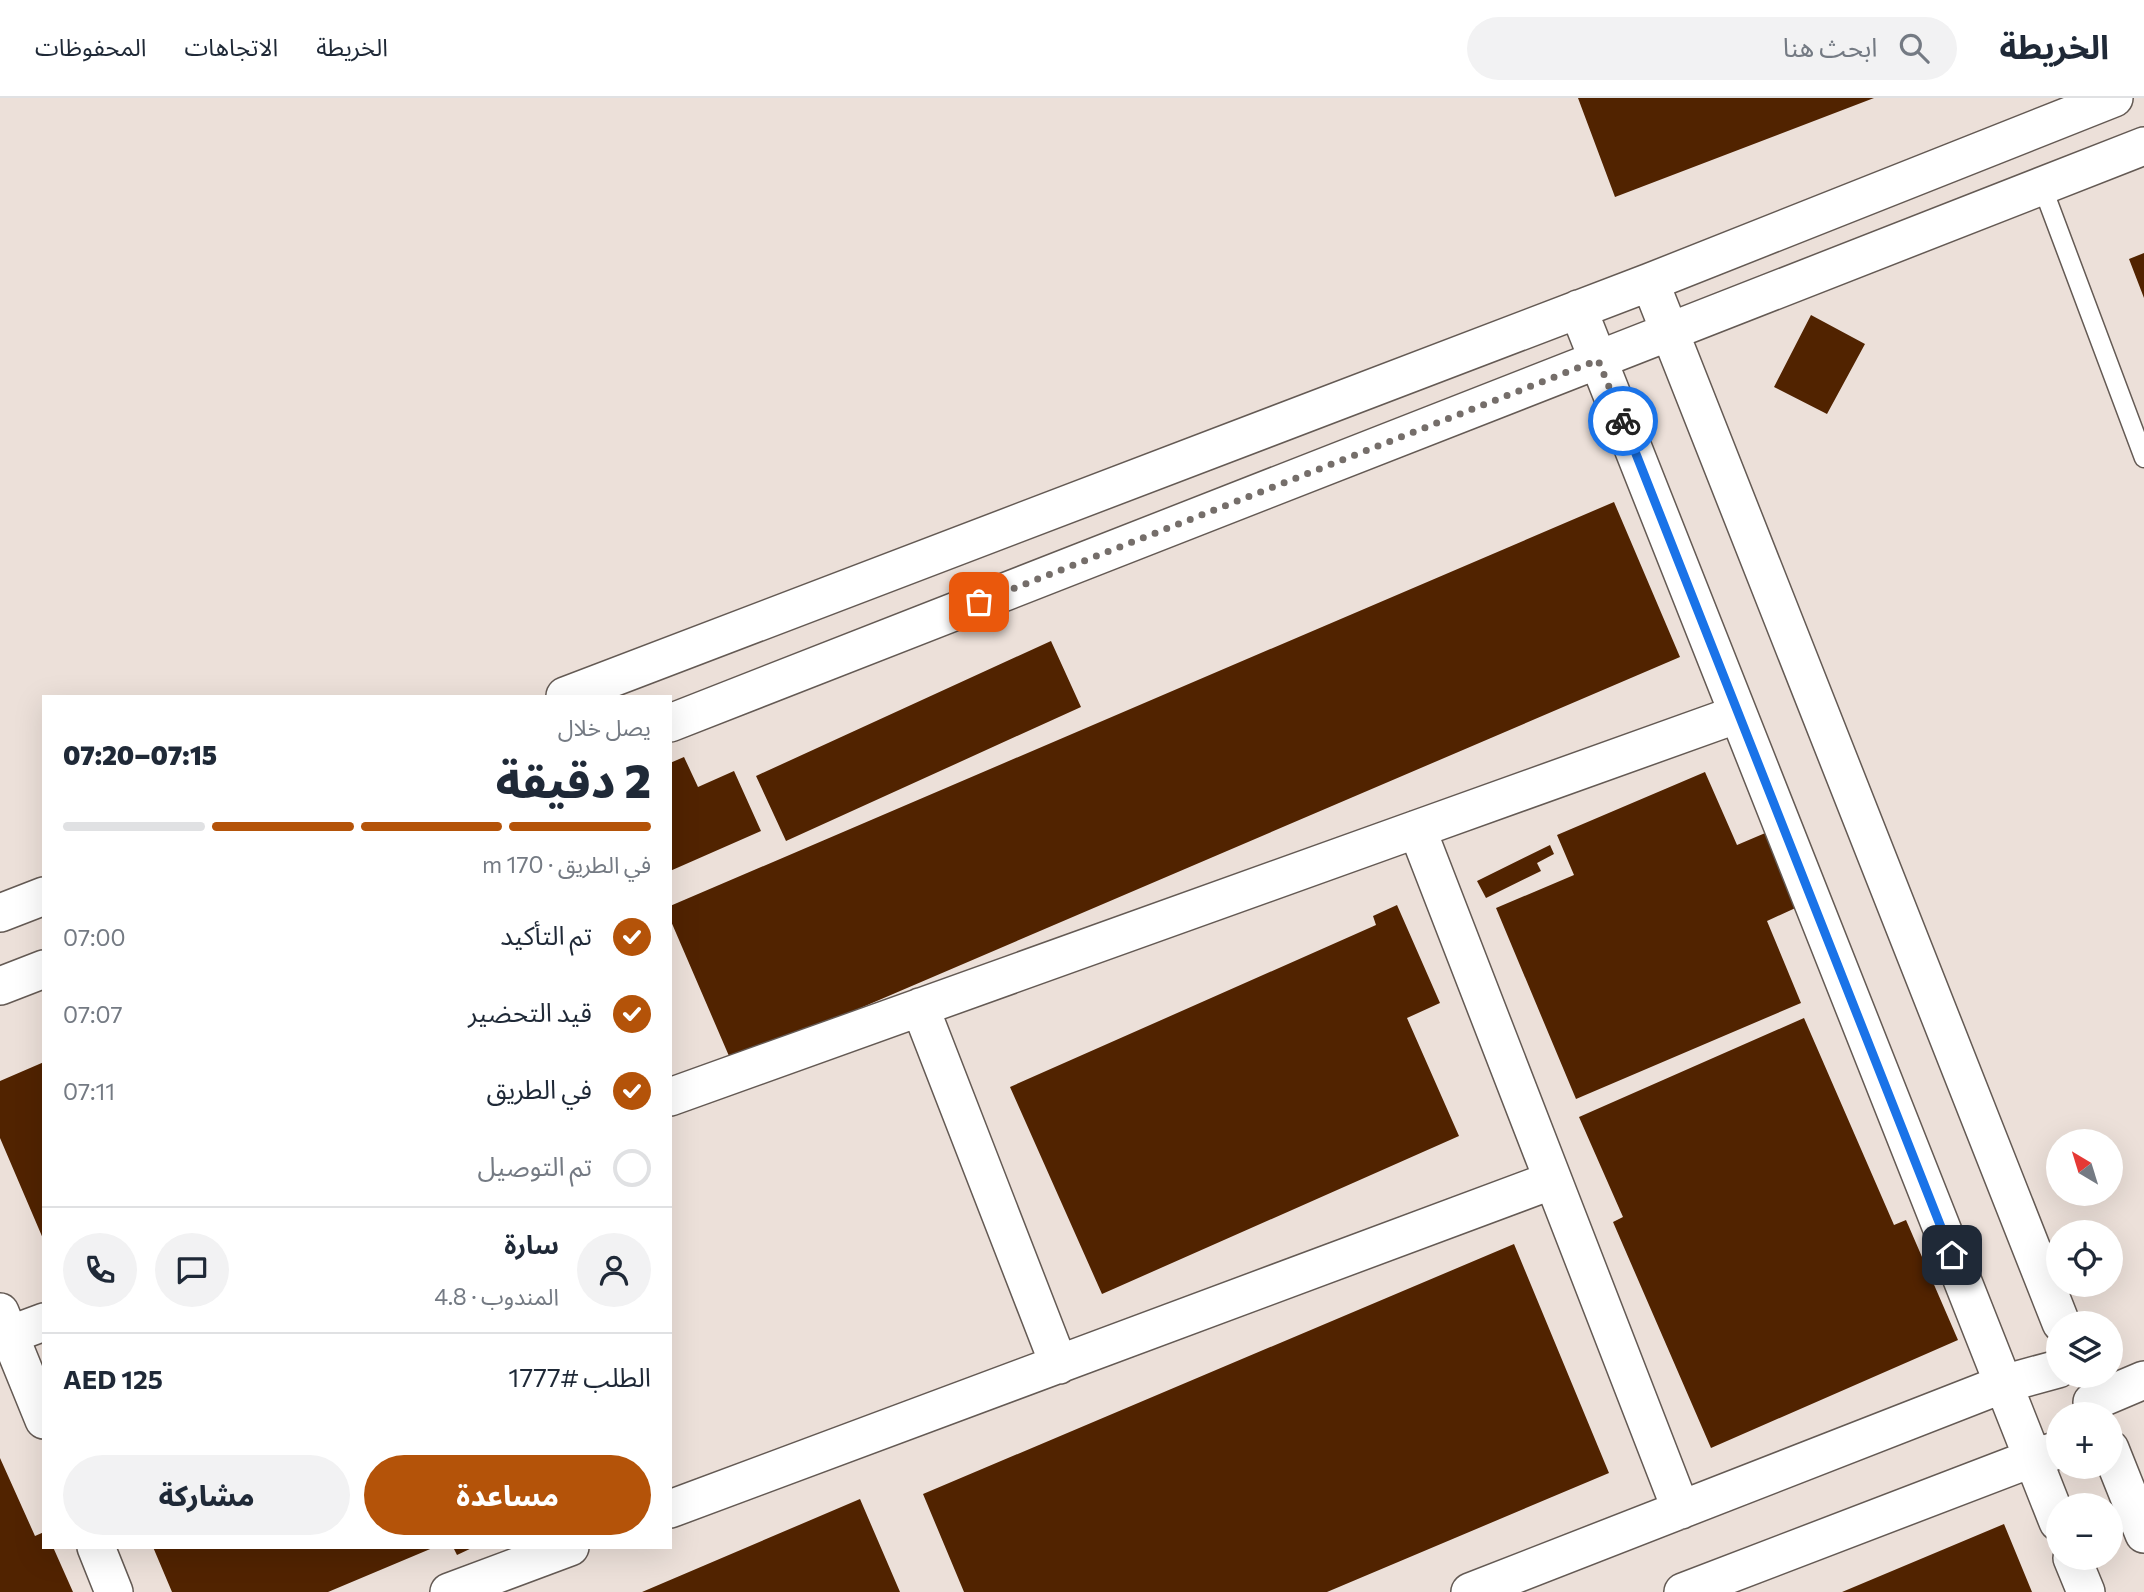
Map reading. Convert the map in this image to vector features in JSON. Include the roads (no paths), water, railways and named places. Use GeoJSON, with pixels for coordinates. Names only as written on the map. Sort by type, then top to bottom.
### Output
{"type":"FeatureCollection","features":[{"type":"Feature","properties":{"kind":"street"},"geometry":{"type":"LineString","coordinates":[[568,695],[1650,282],[2114,98]]}},
{"type":"Feature","properties":{"kind":"street"},"geometry":{"type":"LineString","coordinates":[[672,722],[2144,146]]}},
{"type":"Feature","properties":{"kind":"street"},"geometry":{"type":"LineString","coordinates":[[1650,282],[2056,1311]]}},
{"type":"Feature","properties":{"kind":"street"},"geometry":{"type":"LineString","coordinates":[[1578,309],[2003,1384],[2045,1454],[2052,1493]]}},
{"type":"Feature","properties":{"kind":"street"},"geometry":{"type":"LineString","coordinates":[[672,1096],[1738,713]]}},
{"type":"Feature","properties":{"kind":"street"},"geometry":{"type":"LineString","coordinates":[[1417,829],[1681,1510]]}},
{"type":"Feature","properties":{"kind":"street"},"geometry":{"type":"LineString","coordinates":[[0,913],[42,897]]}},
{"type":"Feature","properties":{"kind":"street"},"geometry":{"type":"LineString","coordinates":[[0,986],[42,970]]}},
{"type":"Feature","properties":{"kind":"street"},"geometry":{"type":"LineString","coordinates":[[920,1007],[1059,1364]]}},
{"type":"Feature","properties":{"kind":"street"},"geometry":{"type":"LineString","coordinates":[[672,1508],[1553,1180]]}},
{"type":"Feature","properties":{"kind":"street"},"geometry":{"type":"LineString","coordinates":[[42,1322],[5,1324],[42,1415]]}},
{"type":"Feature","properties":{"kind":"street"},"geometry":{"type":"LineString","coordinates":[[1470,1592],[2003,1384],[2046,1372]]}},
{"type":"Feature","properties":{"kind":"street"},"geometry":{"type":"LineString","coordinates":[[2090,1397],[2144,1380]]}},
{"type":"Feature","properties":{"kind":"street"},"geometry":{"type":"LineString","coordinates":[[1683,1592],[2045,1454]]}},
{"type":"Feature","properties":{"kind":"street"},"geometry":{"type":"LineString","coordinates":[[2122,1479],[2144,1534]]}},
{"type":"Feature","properties":{"kind":"street"},"geometry":{"type":"LineString","coordinates":[[97,1549],[114,1592]]}},
{"type":"Feature","properties":{"kind":"street"},"geometry":{"type":"LineString","coordinates":[[449,1592],[564,1549]]}},
{"type":"Feature","properties":{"kind":"street"},"geometry":{"type":"LineString","coordinates":[[2077,1570],[2086,1592]]}},
{"type":"Feature","properties":{"kind":"lane"},"geometry":{"type":"LineString","coordinates":[[2042,186],[2144,458]]}}]}
